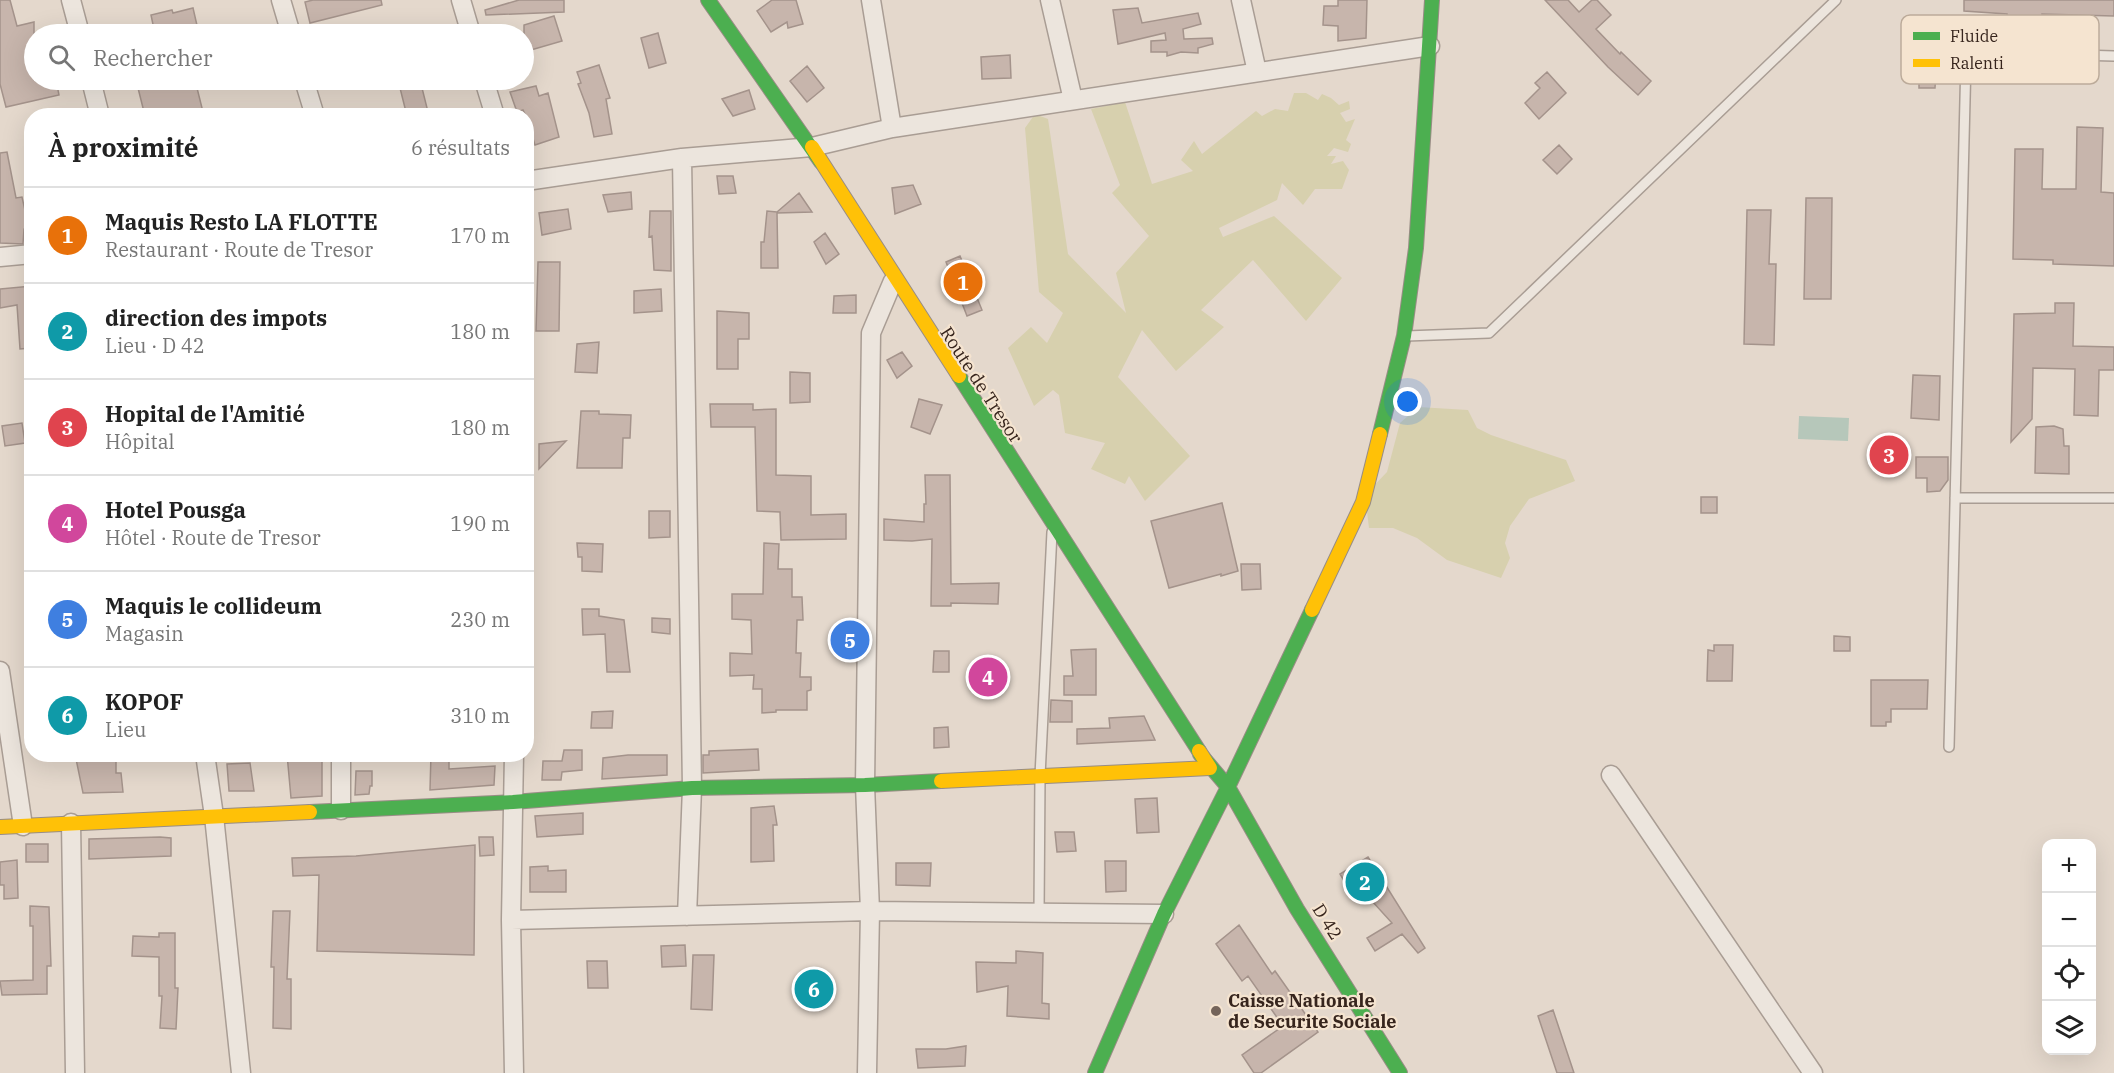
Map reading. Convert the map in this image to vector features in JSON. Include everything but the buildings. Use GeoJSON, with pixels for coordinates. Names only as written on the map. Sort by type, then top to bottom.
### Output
{"type":"FeatureCollection","features":[{"type":"Feature","properties":{"kind":"street"},"geometry":{"type":"LineString","coordinates":[[71,0],[77,24]]}},
{"type":"Feature","properties":{"kind":"street"},"geometry":{"type":"LineString","coordinates":[[281,0],[288,24]]}},
{"type":"Feature","properties":{"kind":"street"},"geometry":{"type":"LineString","coordinates":[[461,0],[468,24]]}},
{"type":"Feature","properties":{"kind":"street","name":"Route de Tresor"},"geometry":{"type":"LineString","coordinates":[[708,0],[813,147],[893,280],[1052,530],[1148,678],[1210,768],[1228,788]]}},
{"type":"Feature","properties":{"kind":"street"},"geometry":{"type":"LineString","coordinates":[[871,0],[892,128]]}},
{"type":"Feature","properties":{"kind":"street"},"geometry":{"type":"LineString","coordinates":[[1050,0],[1073,100]]}},
{"type":"Feature","properties":{"kind":"street"},"geometry":{"type":"LineString","coordinates":[[1242,0],[1257,72]]}},
{"type":"Feature","properties":{"kind":"street"},"geometry":{"type":"LineString","coordinates":[[1095,1073],[1164,914],[1228,788],[1363,502],[1404,336],[1416,248],[1432,0]]}},
{"type":"Feature","properties":{"kind":"street"},"geometry":{"type":"LineString","coordinates":[[534,180],[682,158],[813,147],[892,128],[1430,46]]}},
{"type":"Feature","properties":{"kind":"street"},"geometry":{"type":"LineString","coordinates":[[94,90],[98,108]]}},
{"type":"Feature","properties":{"kind":"street"},"geometry":{"type":"LineString","coordinates":[[307,90],[313,108]]}},
{"type":"Feature","properties":{"kind":"street"},"geometry":{"type":"LineString","coordinates":[[487,90],[493,108]]}},
{"type":"Feature","properties":{"kind":"street"},"geometry":{"type":"LineString","coordinates":[[0,827],[513,802],[692,788],[865,785],[1210,768],[813,147]]}},
{"type":"Feature","properties":{"kind":"street"},"geometry":{"type":"LineString","coordinates":[[682,158],[692,788],[687,916]]}},
{"type":"Feature","properties":{"kind":"street"},"geometry":{"type":"LineString","coordinates":[[0,256],[24,254]]}},
{"type":"Feature","properties":{"kind":"street"},"geometry":{"type":"LineString","coordinates":[[867,1073],[870,911],[865,785],[871,333],[893,280]]}},
{"type":"Feature","properties":{"kind":"street"},"geometry":{"type":"LineString","coordinates":[[1,681],[23,825]]}},
{"type":"Feature","properties":{"kind":"street"},"geometry":{"type":"LineString","coordinates":[[206,762],[241,1073]]}},
{"type":"Feature","properties":{"kind":"street"},"geometry":{"type":"LineString","coordinates":[[341,762],[341,810]]}},
{"type":"Feature","properties":{"kind":"street"},"geometry":{"type":"LineString","coordinates":[[514,762],[511,920],[514,1073]]}},
{"type":"Feature","properties":{"kind":"street"},"geometry":{"type":"LineString","coordinates":[[1611,775],[1813,1073]]}},
{"type":"Feature","properties":{"kind":"street","name":"D 42"},"geometry":{"type":"LineString","coordinates":[[1228,788],[1297,909],[1400,1073]]}},
{"type":"Feature","properties":{"kind":"street"},"geometry":{"type":"LineString","coordinates":[[70,823],[75,1073]]}},
{"type":"Feature","properties":{"kind":"street"},"geometry":{"type":"LineString","coordinates":[[511,920],[870,911],[1164,914]]}},
{"type":"Feature","properties":{"kind":"lane"},"geometry":{"type":"LineString","coordinates":[[1404,336],[1489,333],[1836,0]]}},
{"type":"Feature","properties":{"kind":"lane"},"geometry":{"type":"LineString","coordinates":[[2099,56],[2114,56]]}},
{"type":"Feature","properties":{"kind":"lane"},"geometry":{"type":"LineString","coordinates":[[1948,747],[1965,84]]}},
{"type":"Feature","properties":{"kind":"lane"},"geometry":{"type":"LineString","coordinates":[[1955,498],[2114,498]]}},
{"type":"Feature","properties":{"kind":"lane"},"geometry":{"type":"LineString","coordinates":[[1040,913],[1040,776],[1052,530]]}},
{"type":"Feature","properties":{"kind":"shaded area"},"geometry":{"type":"Polygon","coordinates":[[[1294,93],[1306,93],[1318,100],[1322,94],[1339,105],[1349,101],[1350,109],[1340,113],[1346,122],[1355,119],[1346,140],[1351,144],[1348,152],[1334,148],[1327,156],[1336,156],[1331,164],[1343,161],[1349,170],[1342,189],[1315,189],[1303,205],[1282,183],[1277,200],[1219,228],[1223,237],[1274,216],[1342,278],[1306,321],[1253,260],[1201,310],[1224,327],[1176,371],[1142,330],[1118,377],[1190,456],[1145,501],[1129,476],[1125,484],[1091,469],[1105,443],[1065,433],[1059,395],[1053,390],[1034,406],[1008,348],[1031,327],[1047,343],[1063,313],[1039,292],[1025,128],[1035,114],[1048,119],[1068,254],[1126,313],[1116,273],[1149,236],[1112,193],[1120,185],[1091,109],[1125,102],[1152,184],[1193,171],[1181,160],[1194,141],[1202,154],[1256,111],[1262,116],[1275,109],[1288,111],[1294,93]]]}},
{"type":"Feature","properties":{"kind":"shaded area"},"geometry":{"type":"Polygon","coordinates":[[[1418,407],[1468,410],[1477,428],[1491,435],[1566,460],[1575,481],[1529,499],[1510,526],[1505,543],[1510,558],[1501,578],[1447,560],[1417,538],[1393,528],[1369,528],[1365,495],[1387,472],[1400,423],[1418,407]]]}},
{"type":"Feature","properties":{"kind":"shaded area"},"geometry":{"type":"Polygon","coordinates":[[[1799,416],[1849,418],[1848,441],[1798,439],[1799,416]]]}},
{"type":"Feature","properties":{"kind":"traffic: fast"},"geometry":{"type":"LineString","coordinates":[[708,0],[821,162]]}},
{"type":"Feature","properties":{"kind":"traffic: fast"},"geometry":{"type":"LineString","coordinates":[[1380,434],[1404,336],[1416,248],[1432,0]]}},
{"type":"Feature","properties":{"kind":"traffic: fast"},"geometry":{"type":"LineString","coordinates":[[959,376],[1199,751]]}},
{"type":"Feature","properties":{"kind":"traffic: fast"},"geometry":{"type":"LineString","coordinates":[[1095,1073],[1164,914],[1228,787],[1312,610]]}},
{"type":"Feature","properties":{"kind":"traffic: fast"},"geometry":{"type":"LineString","coordinates":[[1200,754],[1228,787],[1297,909],[1400,1073]]}},
{"type":"Feature","properties":{"kind":"traffic: fast"},"geometry":{"type":"LineString","coordinates":[[310,812],[513,802],[692,788],[865,785],[941,781]]}},
{"type":"Feature","properties":{"kind":"traffic: slow"},"geometry":{"type":"LineString","coordinates":[[812,147],[959,376]]}},
{"type":"Feature","properties":{"kind":"traffic: slow"},"geometry":{"type":"LineString","coordinates":[[1312,610],[1363,502],[1380,434]]}},
{"type":"Feature","properties":{"kind":"traffic: slow"},"geometry":{"type":"LineString","coordinates":[[941,781],[1210,768],[1199,751]]}},
{"type":"Feature","properties":{"kind":"traffic: slow"},"geometry":{"type":"LineString","coordinates":[[0,827],[310,812]]}},
{"type":"Feature","properties":{"kind":"place","name":"Maquis Resto LA FLOTTE"},"geometry":{"type":"Point","coordinates":[963,282]}},
{"type":"Feature","properties":{"kind":"place","name":"Hopital de l'Amitié"},"geometry":{"type":"Point","coordinates":[1889,455]}},
{"type":"Feature","properties":{"kind":"place","name":"Maquis le collideum"},"geometry":{"type":"Point","coordinates":[850,640]}},
{"type":"Feature","properties":{"kind":"place","name":"Hotel Pousga"},"geometry":{"type":"Point","coordinates":[988,677]}},
{"type":"Feature","properties":{"kind":"place","name":"direction des impots"},"geometry":{"type":"Point","coordinates":[1365,882]}},
{"type":"Feature","properties":{"kind":"place","name":"KOPOF"},"geometry":{"type":"Point","coordinates":[814,989]}},
{"type":"Feature","properties":{"kind":"place","name":"Caisse Nationale de Securite Sociale"},"geometry":{"type":"Point","coordinates":[1216,1011]}}]}
